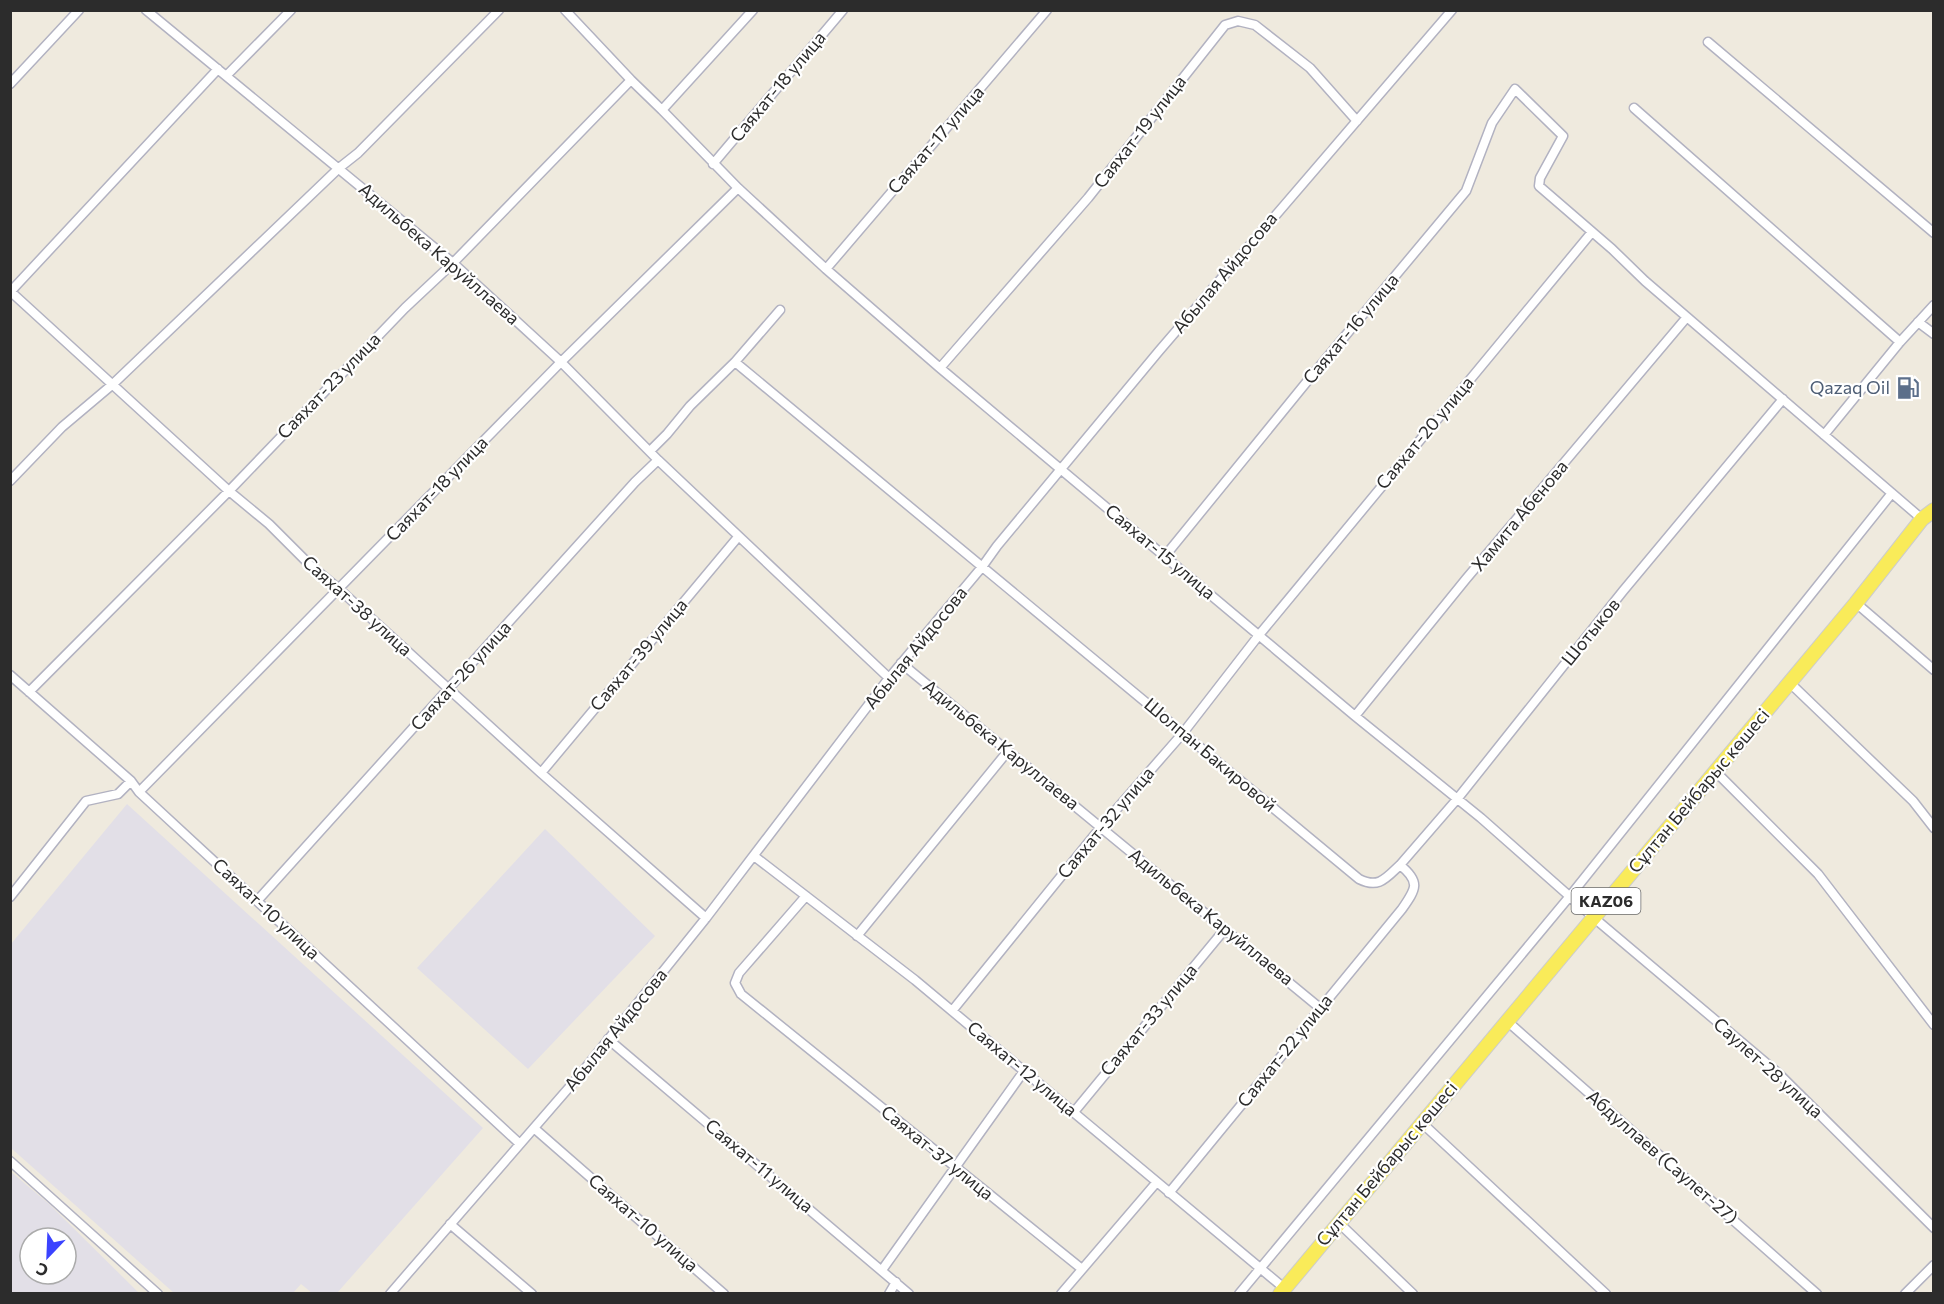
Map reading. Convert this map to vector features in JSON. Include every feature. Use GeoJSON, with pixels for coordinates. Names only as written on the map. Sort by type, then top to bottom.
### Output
{"type":"FeatureCollection","features":[{"type":"Feature","properties":{"kind":"main road","name":"Сұлтан Бейбарыс көшесі"},"geometry":{"type":"LineString","coordinates":[[1282,1291],[1856,603],[1923,519],[1934,510]]}},
{"type":"Feature","properties":{"kind":"street"},"geometry":{"type":"LineString","coordinates":[[10,84],[79,10]]}},
{"type":"Feature","properties":{"kind":"street","name":"Адильбека Каруйллаева"},"geometry":{"type":"LineString","coordinates":[[146,10],[453,263],[561,362],[650,451]]}},
{"type":"Feature","properties":{"kind":"street"},"geometry":{"type":"LineString","coordinates":[[226,75],[291,10]]}},
{"type":"Feature","properties":{"kind":"street"},"geometry":{"type":"LineString","coordinates":[[10,481],[62,427],[113,384],[339,168],[358,153],[499,10]]}},
{"type":"Feature","properties":{"kind":"street","name":"Саяхат-15 улица"},"geometry":{"type":"LineString","coordinates":[[565,10],[713,164],[826,269],[940,368],[1354,716],[1458,798]]}},
{"type":"Feature","properties":{"kind":"street"},"geometry":{"type":"LineString","coordinates":[[662,110],[753,10]]}},
{"type":"Feature","properties":{"kind":"street","name":"Саяхат-18 улица"},"geometry":{"type":"LineString","coordinates":[[713,164],[843,10]]}},
{"type":"Feature","properties":{"kind":"street","name":"Саяхат-17 улица"},"geometry":{"type":"LineString","coordinates":[[826,269],[1047,10]]}},
{"type":"Feature","properties":{"kind":"street","name":"Абылая Айдосова"},"geometry":{"type":"LineString","coordinates":[[390,1293],[535,1129],[706,918],[889,678],[997,546],[1182,324],[1452,10]]}},
{"type":"Feature","properties":{"kind":"street","name":"Саяхат-19 улица"},"geometry":{"type":"LineString","coordinates":[[940,368],[1088,198],[1225,25],[1238,21],[1255,25],[1311,68],[1357,121]]}},
{"type":"Feature","properties":{"kind":"street"},"geometry":{"type":"LineString","coordinates":[[1708,42],[1934,233]]}},
{"type":"Feature","properties":{"kind":"street"},"geometry":{"type":"LineString","coordinates":[[11,291],[218,69]]}},
{"type":"Feature","properties":{"kind":"street","name":"Саяхат-23 улица"},"geometry":{"type":"LineString","coordinates":[[29,692],[631,81]]}},
{"type":"Feature","properties":{"kind":"street","name":"Саяхат-16 улица"},"geometry":{"type":"LineString","coordinates":[[1165,556],[1466,191],[1492,123],[1515,89],[1563,136],[1540,178],[1539,186],[1592,232]]}},
{"type":"Feature","properties":{"kind":"street"},"geometry":{"type":"LineString","coordinates":[[1634,108],[1900,342]]}},
{"type":"Feature","properties":{"kind":"street","name":"Саяхат-18 улица"},"geometry":{"type":"LineString","coordinates":[[139,792],[561,362],[738,188]]}},
{"type":"Feature","properties":{"kind":"street"},"geometry":{"type":"LineString","coordinates":[[1592,232],[1923,519]]}},
{"type":"Feature","properties":{"kind":"street","name":"Саяхат-20 улица"},"geometry":{"type":"LineString","coordinates":[[1259,634],[1592,232]]}},
{"type":"Feature","properties":{"kind":"street","name":"Саяхат-38 улица"},"geometry":{"type":"LineString","coordinates":[[11,291],[310,565],[706,918]]}},
{"type":"Feature","properties":{"kind":"street"},"geometry":{"type":"LineString","coordinates":[[1824,435],[1900,342],[1934,305]]}},
{"type":"Feature","properties":{"kind":"street"},"geometry":{"type":"LineString","coordinates":[[780,310],[735,362],[690,406],[650,451],[889,678]]}},
{"type":"Feature","properties":{"kind":"street","name":"Хамита Абенова"},"geometry":{"type":"LineString","coordinates":[[1354,716],[1466,579],[1688,317]]}},
{"type":"Feature","properties":{"kind":"street"},"geometry":{"type":"LineString","coordinates":[[1918,322],[1934,334]]}},
{"type":"Feature","properties":{"kind":"street","name":"Шолпан Бакировой"},"geometry":{"type":"LineString","coordinates":[[735,362],[1359,879],[1368,883],[1376,883],[1384,880],[1400,865]]}},
{"type":"Feature","properties":{"kind":"street","name":"Шотыков"},"geometry":{"type":"LineString","coordinates":[[1400,865],[1458,798],[1623,591],[1783,399]]}},
{"type":"Feature","properties":{"kind":"street","name":"Саяхат-26 улица"},"geometry":{"type":"LineString","coordinates":[[257,901],[635,482],[658,460]]}},
{"type":"Feature","properties":{"kind":"street"},"geometry":{"type":"LineString","coordinates":[[1239,1293],[1570,896],[1892,493]]}},
{"type":"Feature","properties":{"kind":"street","name":"Саяхат-39 улица"},"geometry":{"type":"LineString","coordinates":[[541,773],[738,537]]}},
{"type":"Feature","properties":{"kind":"street"},"geometry":{"type":"LineString","coordinates":[[1856,603],[1934,669]]}},
{"type":"Feature","properties":{"kind":"street","name":"Саяхат-32 улица"},"geometry":{"type":"LineString","coordinates":[[952,1011],[1101,827],[1183,733],[1259,634]]}},
{"type":"Feature","properties":{"kind":"street","name":"Адильбека Каруллаева"},"geometry":{"type":"LineString","coordinates":[[901,663],[1101,827]]}},
{"type":"Feature","properties":{"kind":"street","name":"Саяхат-10 улица"},"geometry":{"type":"LineString","coordinates":[[10,675],[131,781],[139,792],[520,1144]]}},
{"type":"Feature","properties":{"kind":"street"},"geometry":{"type":"LineString","coordinates":[[1790,682],[1913,801],[1934,828]]}},
{"type":"Feature","properties":{"kind":"street"},"geometry":{"type":"LineString","coordinates":[[857,936],[1008,751]]}},
{"type":"Feature","properties":{"kind":"street"},"geometry":{"type":"LineString","coordinates":[[1715,771],[1818,874],[1934,1025]]}},
{"type":"Feature","properties":{"kind":"street"},"geometry":{"type":"LineString","coordinates":[[10,897],[86,801],[118,794],[131,781]]}},
{"type":"Feature","properties":{"kind":"street","name":"Саулет-28 улица"},"geometry":{"type":"LineString","coordinates":[[1458,798],[1593,917],[1778,1073],[1934,1228]]}},
{"type":"Feature","properties":{"kind":"street","name":"Адильбека Каруйллаева"},"geometry":{"type":"LineString","coordinates":[[1101,827],[1320,1008]]}},
{"type":"Feature","properties":{"kind":"street","name":"Саяхат-12 улица"},"geometry":{"type":"LineString","coordinates":[[754,856],[915,980],[1260,1268],[1282,1291]]}},
{"type":"Feature","properties":{"kind":"street","name":"Саяхат-22 улица"},"geometry":{"type":"LineString","coordinates":[[1169,1193],[1402,909],[1413,893],[1415,884],[1410,873],[1400,865]]}},
{"type":"Feature","properties":{"kind":"street","name":"Саяхат-37 улица"},"geometry":{"type":"LineString","coordinates":[[806,896],[739,974],[735,983],[741,994],[792,1038],[1082,1269]]}},
{"type":"Feature","properties":{"kind":"street","name":"Саяхат-33 улица"},"geometry":{"type":"LineString","coordinates":[[1074,1112],[1225,929]]}},
{"type":"Feature","properties":{"kind":"street","name":"Абдуллаев (Саулет-27)"},"geometry":{"type":"LineString","coordinates":[[1507,1021],[1817,1293]]}},
{"type":"Feature","properties":{"kind":"street","name":"Саяхат-11 улица"},"geometry":{"type":"LineString","coordinates":[[608,1039],[909,1293]]}},
{"type":"Feature","properties":{"kind":"street"},"geometry":{"type":"LineString","coordinates":[[882,1270],[1024,1071]]}},
{"type":"Feature","properties":{"kind":"street"},"geometry":{"type":"LineString","coordinates":[[1422,1123],[1606,1293]]}},
{"type":"Feature","properties":{"kind":"street","name":"Саяхат-10 улица"},"geometry":{"type":"LineString","coordinates":[[535,1129],[724,1293]]}},
{"type":"Feature","properties":{"kind":"street"},"geometry":{"type":"LineString","coordinates":[[10,1161],[158,1293]]}},
{"type":"Feature","properties":{"kind":"street"},"geometry":{"type":"LineString","coordinates":[[1061,1293],[1156,1183]]}},
{"type":"Feature","properties":{"kind":"street"},"geometry":{"type":"LineString","coordinates":[[1339,1222],[1413,1293]]}},
{"type":"Feature","properties":{"kind":"street"},"geometry":{"type":"LineString","coordinates":[[450,1224],[532,1293]]}},
{"type":"Feature","properties":{"kind":"street"},"geometry":{"type":"LineString","coordinates":[[1905,1293],[1934,1265]]}},
{"type":"Feature","properties":{"kind":"street"},"geometry":{"type":"LineString","coordinates":[[889,1293],[896,1282]]}},
{"type":"Feature","properties":{"kind":"shaded area"},"geometry":{"type":"Polygon","coordinates":[[[127,804],[483,1128],[337,1293],[312,1293],[301,1284],[293,1293],[174,1293],[11,1148],[11,944],[127,804]]]}},
{"type":"Feature","properties":{"kind":"shaded area"},"geometry":{"type":"Polygon","coordinates":[[[545,829],[655,936],[528,1069],[417,968],[545,829]]]}},
{"type":"Feature","properties":{"kind":"shaded area"},"geometry":{"type":"Polygon","coordinates":[[[10,1171],[71,1226],[18,1226],[18,1286],[78,1286],[78,1233],[139,1293],[11,1293],[10,1171]]]}},
{"type":"Feature","properties":{"kind":"place","name":"Qazaq Oil"},"geometry":{"type":"Point","coordinates":[1908,388]}}]}
